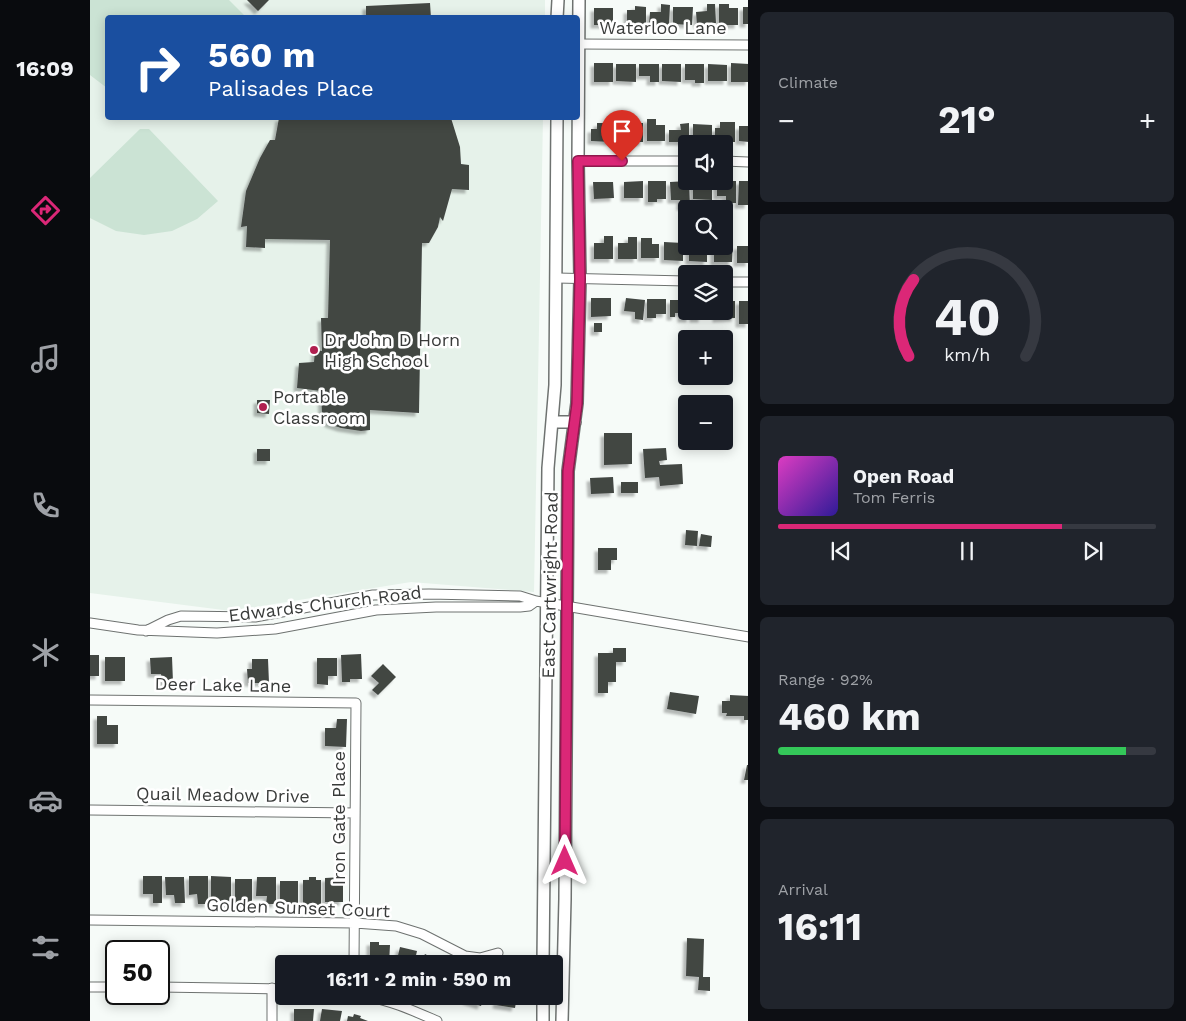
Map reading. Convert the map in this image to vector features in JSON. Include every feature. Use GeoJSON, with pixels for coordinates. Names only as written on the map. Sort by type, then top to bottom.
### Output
{"type":"FeatureCollection","features":[{"type":"Feature","properties":{"kind":"main road"},"geometry":{"type":"LineString","coordinates":[[557,15],[558,0]]}},
{"type":"Feature","properties":{"kind":"main road","name":"East Cartwright Road"},"geometry":{"type":"LineString","coordinates":[[579,0],[579,15]]}},
{"type":"Feature","properties":{"kind":"main road","name":"East Cartwright Road"},"geometry":{"type":"LineString","coordinates":[[543,955],[545,695],[542,602],[548,468],[556,385],[557,120]]}},
{"type":"Feature","properties":{"kind":"main road","name":"East Cartwright Road"},"geometry":{"type":"LineString","coordinates":[[562,1021],[565,898],[568,471],[577,404],[580,279],[578,120]]}},
{"type":"Feature","properties":{"kind":"main road"},"geometry":{"type":"LineString","coordinates":[[552,422],[575,422]]}},
{"type":"Feature","properties":{"kind":"main road"},"geometry":{"type":"LineString","coordinates":[[543,1005],[543,1021]]}},
{"type":"Feature","properties":{"kind":"street","name":"Waterloo Lane"},"geometry":{"type":"LineString","coordinates":[[580,44],[748,45]]}},
{"type":"Feature","properties":{"kind":"street"},"geometry":{"type":"LineString","coordinates":[[578,161],[678,161]]}},
{"type":"Feature","properties":{"kind":"street"},"geometry":{"type":"LineString","coordinates":[[733,162],[748,162]]}},
{"type":"Feature","properties":{"kind":"street"},"geometry":{"type":"LineString","coordinates":[[557,278],[678,281]]}},
{"type":"Feature","properties":{"kind":"street"},"geometry":{"type":"LineString","coordinates":[[733,282],[748,282]]}},
{"type":"Feature","properties":{"kind":"street","name":"Edwards Church Road"},"geometry":{"type":"LineString","coordinates":[[146,630],[181,616],[255,617],[373,595],[429,594],[520,596],[542,602],[748,637]]}},
{"type":"Feature","properties":{"kind":"street","name":"Edwards Church Road"},"geometry":{"type":"LineString","coordinates":[[90,623],[146,630],[216,633],[265,630],[376,610],[436,607],[520,608],[542,602]]}},
{"type":"Feature","properties":{"kind":"street","name":"Deer Lake Lane"},"geometry":{"type":"LineString","coordinates":[[90,700],[356,703]]}},
{"type":"Feature","properties":{"kind":"street","name":"Iron Gate Place"},"geometry":{"type":"LineString","coordinates":[[354,955],[356,703]]}},
{"type":"Feature","properties":{"kind":"street","name":"Quail Meadow Drive"},"geometry":{"type":"LineString","coordinates":[[90,810],[355,813]]}},
{"type":"Feature","properties":{"kind":"street","name":"Golden Sunset Court"},"geometry":{"type":"LineString","coordinates":[[90,920],[354,923],[396,926],[422,934],[465,956],[480,958],[498,953]]}},
{"type":"Feature","properties":{"kind":"street"},"geometry":{"type":"LineString","coordinates":[[90,987],[105,987]]}},
{"type":"Feature","properties":{"kind":"street"},"geometry":{"type":"LineString","coordinates":[[170,987],[275,988]]}},
{"type":"Feature","properties":{"kind":"street"},"geometry":{"type":"LineString","coordinates":[[272,988],[272,1021]]}},
{"type":"Feature","properties":{"kind":"street"},"geometry":{"type":"LineString","coordinates":[[396,1005],[437,1021]]}},
{"type":"Feature","properties":{"kind":"shaded area","name":"Dr John D Horn High School"},"geometry":{"type":"Polygon","coordinates":[[[90,0],[545,0],[545,15],[105,15],[105,120],[543,120],[534,592],[411,582],[231,611],[90,593],[90,0]]]}},
{"type":"Feature","properties":{"kind":"green space"},"geometry":{"type":"Polygon","coordinates":[[[90,0],[229,0],[244,15],[105,15],[105,86],[90,75],[90,0]]]}},
{"type":"Feature","properties":{"kind":"green space"},"geometry":{"type":"Polygon","coordinates":[[[140,129],[149,129],[218,201],[197,219],[172,231],[144,235],[116,231],[90,218],[90,178],[140,129]]]}},
{"type":"Feature","properties":{"kind":"building"},"geometry":{"type":"Polygon","coordinates":[[[247,0],[269,0],[258,11],[247,0]]]}},
{"type":"Feature","properties":{"kind":"building"},"geometry":{"type":"Polygon","coordinates":[[[430,3],[431,15],[366,15],[366,6],[430,3]]]}},
{"type":"Feature","properties":{"kind":"building"},"geometry":{"type":"Polygon","coordinates":[[[661,4],[670,5],[669,25],[649,25],[650,12],[661,12],[661,4]]]}},
{"type":"Feature","properties":{"kind":"building"},"geometry":{"type":"Polygon","coordinates":[[[707,4],[715,4],[716,23],[697,25],[696,12],[707,11],[707,4]]]}},
{"type":"Feature","properties":{"kind":"building"},"geometry":{"type":"Polygon","coordinates":[[[719,4],[729,4],[729,8],[738,8],[738,25],[719,25],[719,4]]]}},
{"type":"Feature","properties":{"kind":"building"},"geometry":{"type":"Polygon","coordinates":[[[635,6],[646,7],[646,25],[627,25],[627,10],[635,10],[635,6]]]}},
{"type":"Feature","properties":{"kind":"building"},"geometry":{"type":"Polygon","coordinates":[[[673,7],[693,7],[692,25],[673,24],[673,7]]]}},
{"type":"Feature","properties":{"kind":"building"},"geometry":{"type":"Polygon","coordinates":[[[743,7],[748,7],[748,24],[743,24],[743,7]]]}},
{"type":"Feature","properties":{"kind":"building"},"geometry":{"type":"Polygon","coordinates":[[[594,8],[613,8],[613,25],[594,25],[594,8]]]}},
{"type":"Feature","properties":{"kind":"building"},"geometry":{"type":"Polygon","coordinates":[[[594,63],[613,63],[613,82],[594,82],[594,63]]]}},
{"type":"Feature","properties":{"kind":"building"},"geometry":{"type":"Polygon","coordinates":[[[731,63],[748,64],[748,82],[731,82],[731,63]]]}},
{"type":"Feature","properties":{"kind":"building"},"geometry":{"type":"Polygon","coordinates":[[[616,64],[636,64],[636,82],[616,81],[616,64]]]}},
{"type":"Feature","properties":{"kind":"building"},"geometry":{"type":"Polygon","coordinates":[[[639,64],[659,64],[659,82],[650,82],[650,76],[639,76],[639,64]]]}},
{"type":"Feature","properties":{"kind":"building"},"geometry":{"type":"Polygon","coordinates":[[[662,64],[681,64],[681,82],[662,81],[662,64]]]}},
{"type":"Feature","properties":{"kind":"building"},"geometry":{"type":"Polygon","coordinates":[[[685,64],[704,64],[704,83],[695,83],[695,80],[685,80],[685,64]]]}},
{"type":"Feature","properties":{"kind":"building"},"geometry":{"type":"Polygon","coordinates":[[[708,64],[727,65],[727,81],[708,81],[708,64]]]}},
{"type":"Feature","properties":{"kind":"building"},"geometry":{"type":"Polygon","coordinates":[[[647,119],[656,119],[656,125],[665,125],[665,141],[647,141],[647,119]]]}},
{"type":"Feature","properties":{"kind":"building"},"geometry":{"type":"Polygon","coordinates":[[[279,120],[452,120],[460,147],[461,164],[469,165],[469,190],[452,189],[443,221],[440,217],[438,227],[429,243],[422,243],[419,413],[370,410],[370,430],[361,431],[341,428],[329,424],[322,415],[321,391],[297,388],[299,363],[314,362],[315,350],[322,351],[321,318],[328,318],[330,240],[265,239],[265,248],[246,247],[247,226],[241,227],[246,191],[270,140],[275,140],[279,120]]]}},
{"type":"Feature","properties":{"kind":"building"},"geometry":{"type":"Polygon","coordinates":[[[720,122],[735,122],[735,142],[733,142],[733,135],[715,135],[715,128],[720,128],[720,122]]]}},
{"type":"Feature","properties":{"kind":"building"},"geometry":{"type":"Polygon","coordinates":[[[597,123],[611,123],[611,142],[591,141],[591,129],[597,129],[597,123]]]}},
{"type":"Feature","properties":{"kind":"building"},"geometry":{"type":"Polygon","coordinates":[[[625,123],[643,123],[643,142],[625,142],[625,123]]]}},
{"type":"Feature","properties":{"kind":"building"},"geometry":{"type":"Polygon","coordinates":[[[689,123],[689,135],[678,135],[678,142],[669,142],[669,130],[681,130],[680,124],[689,123]]]}},
{"type":"Feature","properties":{"kind":"building"},"geometry":{"type":"Polygon","coordinates":[[[693,124],[712,125],[712,135],[693,135],[693,124]]]}},
{"type":"Feature","properties":{"kind":"building"},"geometry":{"type":"Polygon","coordinates":[[[739,126],[748,126],[748,142],[739,141],[739,126]]]}},
{"type":"Feature","properties":{"kind":"building"},"geometry":{"type":"Polygon","coordinates":[[[643,181],[643,198],[624,198],[624,182],[643,181]]]}},
{"type":"Feature","properties":{"kind":"building"},"geometry":{"type":"Polygon","coordinates":[[[648,181],[666,181],[666,199],[648,202],[648,181]]]}},
{"type":"Feature","properties":{"kind":"building"},"geometry":{"type":"Polygon","coordinates":[[[733,181],[736,181],[736,203],[733,203],[733,200],[726,200],[726,196],[717,196],[717,190],[733,190],[733,181]]]}},
{"type":"Feature","properties":{"kind":"building"},"geometry":{"type":"Polygon","coordinates":[[[739,181],[748,181],[748,205],[738,205],[739,181]]]}},
{"type":"Feature","properties":{"kind":"building"},"geometry":{"type":"Polygon","coordinates":[[[593,182],[613,182],[614,198],[594,199],[593,182]]]}},
{"type":"Feature","properties":{"kind":"building"},"geometry":{"type":"Polygon","coordinates":[[[670,182],[678,182],[678,190],[689,190],[690,200],[671,200],[670,182]]]}},
{"type":"Feature","properties":{"kind":"building"},"geometry":{"type":"Polygon","coordinates":[[[693,190],[712,190],[712,200],[693,199],[693,190]]]}},
{"type":"Feature","properties":{"kind":"building"},"geometry":{"type":"Polygon","coordinates":[[[604,236],[613,236],[613,259],[594,259],[594,243],[604,243],[604,236]]]}},
{"type":"Feature","properties":{"kind":"building"},"geometry":{"type":"Polygon","coordinates":[[[628,237],[637,237],[637,259],[618,259],[618,243],[628,243],[628,237]]]}},
{"type":"Feature","properties":{"kind":"building"},"geometry":{"type":"Polygon","coordinates":[[[641,238],[652,238],[652,244],[659,244],[659,258],[641,258],[641,238]]]}},
{"type":"Feature","properties":{"kind":"building"},"geometry":{"type":"Polygon","coordinates":[[[664,242],[678,243],[678,255],[683,255],[683,261],[664,260],[664,242]]]}},
{"type":"Feature","properties":{"kind":"building"},"geometry":{"type":"Polygon","coordinates":[[[737,246],[748,246],[748,263],[737,263],[737,246]]]}},
{"type":"Feature","properties":{"kind":"building"},"geometry":{"type":"Polygon","coordinates":[[[689,255],[707,255],[707,262],[689,261],[689,255]]]}},
{"type":"Feature","properties":{"kind":"building"},"geometry":{"type":"Polygon","coordinates":[[[714,255],[732,255],[732,262],[714,262],[714,255]]]}},
{"type":"Feature","properties":{"kind":"building"},"geometry":{"type":"Polygon","coordinates":[[[591,298],[611,298],[611,316],[591,317],[591,298]]]}},
{"type":"Feature","properties":{"kind":"building"},"geometry":{"type":"Polygon","coordinates":[[[626,298],[645,300],[643,320],[635,319],[635,312],[624,311],[626,298]]]}},
{"type":"Feature","properties":{"kind":"building"},"geometry":{"type":"Polygon","coordinates":[[[647,299],[666,299],[666,314],[656,314],[656,318],[647,318],[647,299]]]}},
{"type":"Feature","properties":{"kind":"building"},"geometry":{"type":"Polygon","coordinates":[[[670,300],[678,300],[678,313],[675,313],[675,317],[670,317],[670,300]]]}},
{"type":"Feature","properties":{"kind":"building"},"geometry":{"type":"Polygon","coordinates":[[[733,301],[735,301],[735,318],[733,318],[733,301]]]}},
{"type":"Feature","properties":{"kind":"building"},"geometry":{"type":"Polygon","coordinates":[[[739,301],[748,301],[748,324],[739,324],[739,301]]]}},
{"type":"Feature","properties":{"kind":"building"},"geometry":{"type":"Polygon","coordinates":[[[594,323],[602,323],[602,332],[594,332],[594,323]]]}},
{"type":"Feature","properties":{"kind":"building","name":"Portable Classroom"},"geometry":{"type":"Polygon","coordinates":[[[257,400],[270,400],[269,414],[257,413],[257,400]]]}},
{"type":"Feature","properties":{"kind":"building"},"geometry":{"type":"Polygon","coordinates":[[[604,433],[632,433],[632,464],[604,465],[604,433]]]}},
{"type":"Feature","properties":{"kind":"building"},"geometry":{"type":"Polygon","coordinates":[[[666,448],[667,460],[659,461],[660,465],[682,464],[683,484],[660,486],[659,477],[645,478],[643,449],[666,448]]]}},
{"type":"Feature","properties":{"kind":"building","name":"Portable Classroom"},"geometry":{"type":"Polygon","coordinates":[[[257,449],[270,449],[270,461],[257,461],[257,449]]]}},
{"type":"Feature","properties":{"kind":"building"},"geometry":{"type":"Polygon","coordinates":[[[613,477],[614,493],[591,494],[590,478],[613,477]]]}},
{"type":"Feature","properties":{"kind":"building"},"geometry":{"type":"Polygon","coordinates":[[[621,482],[638,482],[638,493],[621,493],[621,482]]]}},
{"type":"Feature","properties":{"kind":"building"},"geometry":{"type":"Polygon","coordinates":[[[686,530],[698,531],[697,546],[685,545],[686,530]]]}},
{"type":"Feature","properties":{"kind":"building"},"geometry":{"type":"Polygon","coordinates":[[[701,534],[712,536],[711,547],[699,546],[701,534]]]}},
{"type":"Feature","properties":{"kind":"building"},"geometry":{"type":"Polygon","coordinates":[[[598,548],[617,548],[617,560],[611,560],[611,570],[598,570],[598,548]]]}},
{"type":"Feature","properties":{"kind":"building"},"geometry":{"type":"Polygon","coordinates":[[[613,648],[626,648],[626,662],[616,662],[616,682],[608,682],[608,693],[598,693],[598,653],[613,653],[613,648]]]}},
{"type":"Feature","properties":{"kind":"building"},"geometry":{"type":"Polygon","coordinates":[[[361,654],[362,679],[350,679],[350,682],[342,682],[341,655],[361,654]]]}},
{"type":"Feature","properties":{"kind":"building"},"geometry":{"type":"Polygon","coordinates":[[[90,655],[99,655],[99,676],[90,676],[90,655]]]}},
{"type":"Feature","properties":{"kind":"building"},"geometry":{"type":"Polygon","coordinates":[[[105,657],[125,657],[125,681],[105,681],[105,657]]]}},
{"type":"Feature","properties":{"kind":"building"},"geometry":{"type":"Polygon","coordinates":[[[172,657],[173,682],[162,683],[161,674],[151,674],[150,658],[172,657]]]}},
{"type":"Feature","properties":{"kind":"building"},"geometry":{"type":"Polygon","coordinates":[[[317,658],[337,658],[337,676],[328,676],[328,685],[317,684],[317,658]]]}},
{"type":"Feature","properties":{"kind":"building"},"geometry":{"type":"Polygon","coordinates":[[[252,659],[268,659],[269,683],[248,683],[247,669],[252,669],[252,659]]]}},
{"type":"Feature","properties":{"kind":"building"},"geometry":{"type":"Polygon","coordinates":[[[383,664],[396,677],[378,695],[372,690],[379,683],[371,676],[383,664]]]}},
{"type":"Feature","properties":{"kind":"building"},"geometry":{"type":"Polygon","coordinates":[[[670,692],[699,696],[696,714],[667,709],[670,692]]]}},
{"type":"Feature","properties":{"kind":"building"},"geometry":{"type":"Polygon","coordinates":[[[730,695],[748,696],[748,720],[744,720],[744,716],[726,716],[727,713],[722,713],[722,701],[730,701],[730,695]]]}},
{"type":"Feature","properties":{"kind":"building"},"geometry":{"type":"Polygon","coordinates":[[[97,716],[107,716],[107,725],[118,725],[118,744],[97,744],[97,716]]]}},
{"type":"Feature","properties":{"kind":"building"},"geometry":{"type":"Polygon","coordinates":[[[337,719],[347,719],[346,747],[325,746],[325,728],[336,728],[337,719]]]}},
{"type":"Feature","properties":{"kind":"building"},"geometry":{"type":"Polygon","coordinates":[[[747,765],[748,765],[748,780],[744,780],[747,765]]]}},
{"type":"Feature","properties":{"kind":"building"},"geometry":{"type":"Polygon","coordinates":[[[143,876],[162,876],[162,903],[153,903],[153,894],[143,894],[143,876]]]}},
{"type":"Feature","properties":{"kind":"building"},"geometry":{"type":"Polygon","coordinates":[[[189,876],[208,876],[208,904],[198,904],[197,894],[189,895],[189,876]]]}},
{"type":"Feature","properties":{"kind":"building"},"geometry":{"type":"Polygon","coordinates":[[[211,876],[231,877],[231,904],[222,904],[222,901],[211,901],[211,876]]]}},
{"type":"Feature","properties":{"kind":"building"},"geometry":{"type":"Polygon","coordinates":[[[165,877],[184,877],[185,903],[175,903],[174,895],[166,895],[165,877]]]}},
{"type":"Feature","properties":{"kind":"building"},"geometry":{"type":"Polygon","coordinates":[[[257,877],[276,877],[276,904],[266,904],[267,896],[256,896],[257,877]]]}},
{"type":"Feature","properties":{"kind":"building"},"geometry":{"type":"Polygon","coordinates":[[[309,877],[316,877],[316,880],[321,880],[321,905],[303,905],[303,880],[309,880],[309,877]]]}},
{"type":"Feature","properties":{"kind":"building"},"geometry":{"type":"Polygon","coordinates":[[[343,877],[343,902],[325,902],[325,878],[343,877]]]}},
{"type":"Feature","properties":{"kind":"building"},"geometry":{"type":"Polygon","coordinates":[[[235,879],[252,879],[252,904],[235,904],[235,879]]]}},
{"type":"Feature","properties":{"kind":"building"},"geometry":{"type":"Polygon","coordinates":[[[280,881],[298,881],[298,904],[280,904],[280,881]]]}},
{"type":"Feature","properties":{"kind":"building"},"geometry":{"type":"Polygon","coordinates":[[[687,938],[704,939],[703,977],[710,977],[710,991],[698,990],[699,977],[686,976],[687,938]]]}},
{"type":"Feature","properties":{"kind":"building"},"geometry":{"type":"Polygon","coordinates":[[[370,942],[379,942],[379,945],[390,945],[389,955],[370,955],[370,942]]]}},
{"type":"Feature","properties":{"kind":"building"},"geometry":{"type":"Polygon","coordinates":[[[400,947],[417,951],[416,955],[398,955],[400,947]]]}},
{"type":"Feature","properties":{"kind":"building"},"geometry":{"type":"Polygon","coordinates":[[[496,1005],[516,1005],[515,1008],[496,1005]]]}},
{"type":"Feature","properties":{"kind":"building"},"geometry":{"type":"Polygon","coordinates":[[[294,1009],[314,1009],[313,1021],[294,1021],[294,1009]]]}},
{"type":"Feature","properties":{"kind":"building"},"geometry":{"type":"Polygon","coordinates":[[[322,1009],[342,1011],[340,1021],[320,1021],[322,1009]]]}},
{"type":"Feature","properties":{"kind":"building"},"geometry":{"type":"Polygon","coordinates":[[[354,1014],[368,1021],[347,1021],[348,1016],[353,1017],[354,1014]]]}},
{"type":"Feature","properties":{"kind":"place","name":"Dr John D Horn High School"},"geometry":{"type":"Point","coordinates":[314,350]}},
{"type":"Feature","properties":{"kind":"place","name":"Portable Classroom"},"geometry":{"type":"Point","coordinates":[263,407]}},
{"type":"Feature","properties":{"kind":"route"},"geometry":{"type":"LineString","coordinates":[[565,861],[568,471],[577,404],[580,279],[578,161],[622,161]]}}]}
